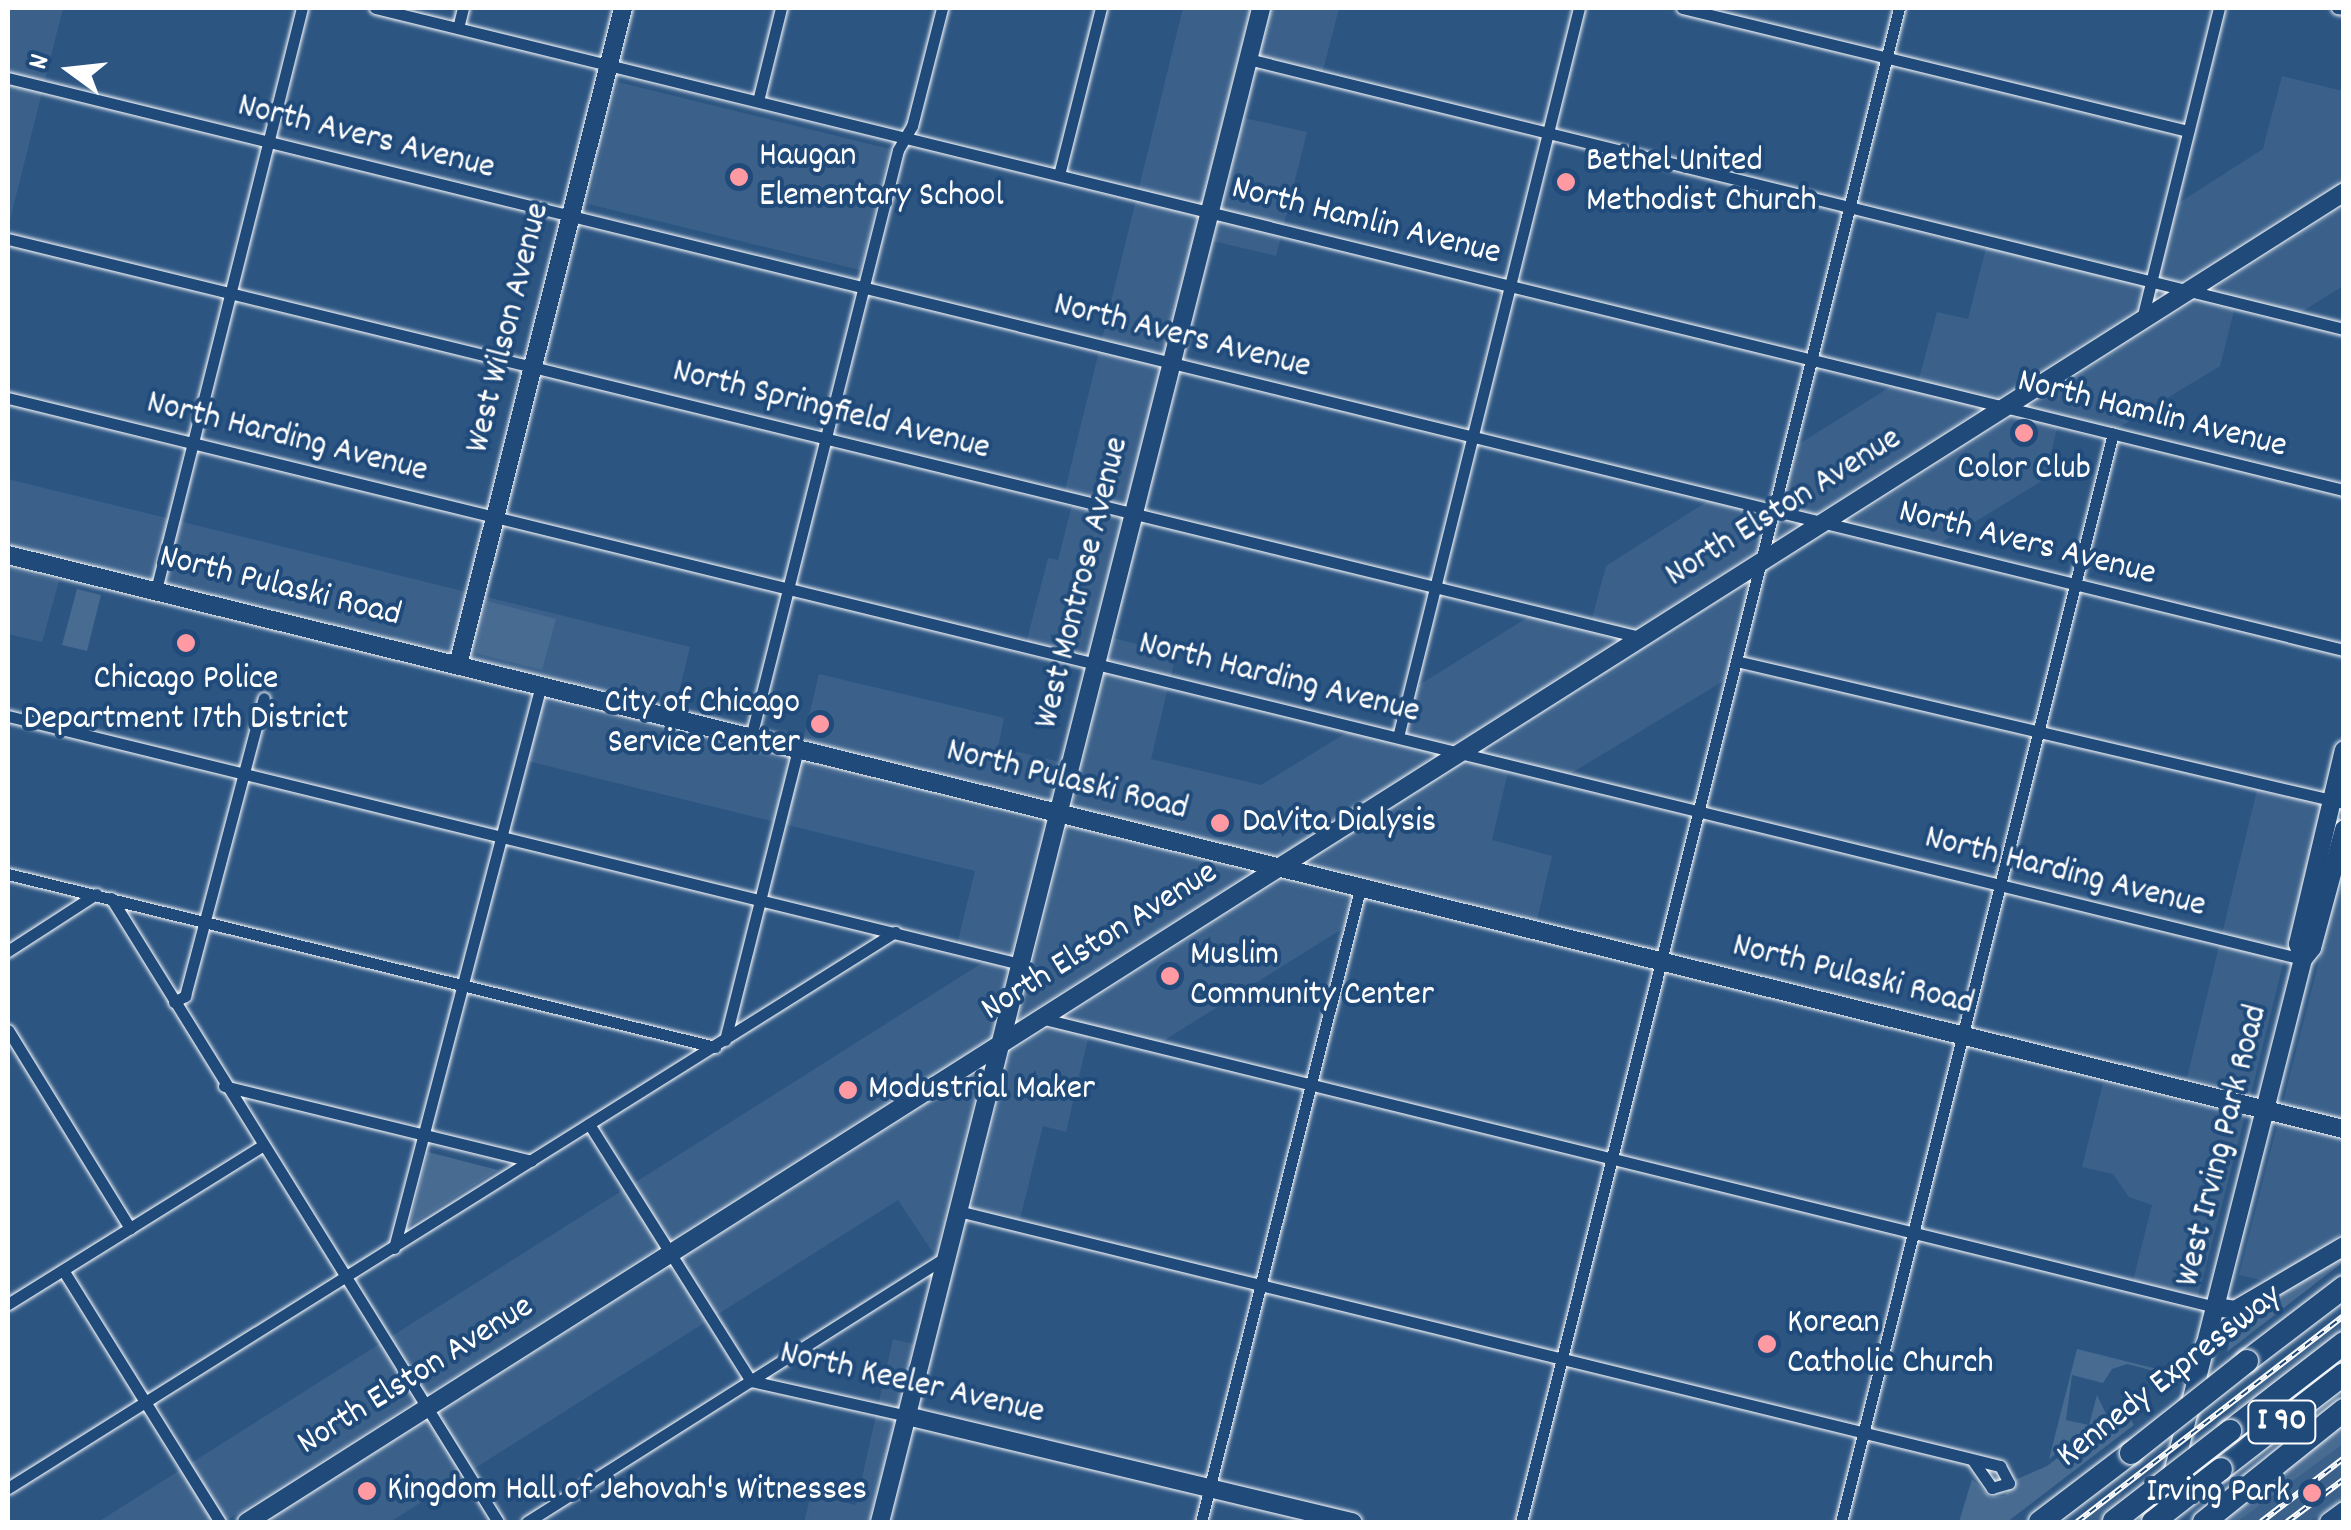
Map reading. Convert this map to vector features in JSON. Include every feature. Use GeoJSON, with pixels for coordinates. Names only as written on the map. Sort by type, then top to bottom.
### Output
{"type":"FeatureCollection","features":[{"type":"Feature","properties":{"kind":"highway","name":"Kennedy Expressway"},"geometry":{"type":"LineString","coordinates":[[2040,1522],[2344,1287]]}},
{"type":"Feature","properties":{"kind":"highway","name":"I 90"},"geometry":{"type":"LineString","coordinates":[[2113,1522],[2344,1343]]}},
{"type":"Feature","properties":{"kind":"highway","name":"I 90"},"geometry":{"type":"LineString","coordinates":[[2152,1522],[2344,1374]]}},
{"type":"Feature","properties":{"kind":"highway"},"geometry":{"type":"LineString","coordinates":[[2204,1522],[2344,1410]]}},
{"type":"Feature","properties":{"kind":"main road","name":"West Wilson Avenue"},"geometry":{"type":"LineString","coordinates":[[458,664],[623,8]]}},
{"type":"Feature","properties":{"kind":"main road","name":"West Montrose Avenue"},"geometry":{"type":"LineString","coordinates":[[880,1522],[1260,8]]}},
{"type":"Feature","properties":{"kind":"main road","name":"North Elston Avenue"},"geometry":{"type":"LineString","coordinates":[[246,1522],[2344,192]]}},
{"type":"Feature","properties":{"kind":"main road","name":"North Pulaski Road"},"geometry":{"type":"LineString","coordinates":[[8,555],[2344,1129]]}},
{"type":"Feature","properties":{"kind":"main road","name":"West Irving Park Road"},"geometry":{"type":"LineString","coordinates":[[2303,960],[2298,944],[2337,802],[2344,750]]}},
{"type":"Feature","properties":{"kind":"main road","name":"West Irving Park Road"},"geometry":{"type":"LineString","coordinates":[[2160,1522],[2303,960],[2312,948],[2344,830]]}},
{"type":"Feature","properties":{"kind":"main road"},"geometry":{"type":"LineString","coordinates":[[2216,1307],[2234,1310],[2344,1246]]}},
{"type":"Feature","properties":{"kind":"main road","name":"North Keeler Avenue"},"geometry":{"type":"LineString","coordinates":[[906,1416],[1353,1522]]}},
{"type":"Feature","properties":{"kind":"main road"},"geometry":{"type":"LineString","coordinates":[[2329,1522],[2344,1511]]}},
{"type":"Feature","properties":{"kind":"street"},"geometry":{"type":"LineString","coordinates":[[156,590],[302,8]]}},
{"type":"Feature","properties":{"kind":"street","name":"North Hamlin Avenue"},"geometry":{"type":"LineString","coordinates":[[375,8],[2344,490]]}},
{"type":"Feature","properties":{"kind":"street"},"geometry":{"type":"LineString","coordinates":[[458,28],[463,8]]}},
{"type":"Feature","properties":{"kind":"street"},"geometry":{"type":"LineString","coordinates":[[758,101],[781,8]]}},
{"type":"Feature","properties":{"kind":"street"},"geometry":{"type":"LineString","coordinates":[[751,737],[864,287],[942,8]]}},
{"type":"Feature","properties":{"kind":"street"},"geometry":{"type":"LineString","coordinates":[[1059,176],[1101,8]]}},
{"type":"Feature","properties":{"kind":"street"},"geometry":{"type":"LineString","coordinates":[[1398,736],[1580,8]]}},
{"type":"Feature","properties":{"kind":"street"},"geometry":{"type":"LineString","coordinates":[[1682,8],[2188,131]]}},
{"type":"Feature","properties":{"kind":"street"},"geometry":{"type":"LineString","coordinates":[[1521,1522],[1899,8]]}},
{"type":"Feature","properties":{"kind":"street"},"geometry":{"type":"LineString","coordinates":[[2142,319],[2219,8]]}},
{"type":"Feature","properties":{"kind":"street"},"geometry":{"type":"LineString","coordinates":[[1248,59],[2344,329]]}},
{"type":"Feature","properties":{"kind":"street","name":"North Avers Avenue"},"geometry":{"type":"LineString","coordinates":[[8,78],[2344,650]]}},
{"type":"Feature","properties":{"kind":"street","name":"North Springfield Avenue"},"geometry":{"type":"LineString","coordinates":[[8,239],[1641,637]]}},
{"type":"Feature","properties":{"kind":"street","name":"North Harding Avenue"},"geometry":{"type":"LineString","coordinates":[[8,398],[2303,960]]}},
{"type":"Feature","properties":{"kind":"street"},"geometry":{"type":"LineString","coordinates":[[1840,1522],[2114,434]]}},
{"type":"Feature","properties":{"kind":"street"},"geometry":{"type":"LineString","coordinates":[[1736,661],[2337,802]]}},
{"type":"Feature","properties":{"kind":"street"},"geometry":{"type":"LineString","coordinates":[[394,1248],[540,685]]}},
{"type":"Feature","properties":{"kind":"street"},"geometry":{"type":"LineString","coordinates":[[174,1002],[184,996],[264,698]]}},
{"type":"Feature","properties":{"kind":"street"},"geometry":{"type":"LineString","coordinates":[[8,716],[1020,964]]}},
{"type":"Feature","properties":{"kind":"street"},"geometry":{"type":"LineString","coordinates":[[720,1044],[798,749]]}},
{"type":"Feature","properties":{"kind":"street"},"geometry":{"type":"LineString","coordinates":[[8,874],[720,1044]]}},
{"type":"Feature","properties":{"kind":"street"},"geometry":{"type":"LineString","coordinates":[[1201,1522],[1360,889]]}},
{"type":"Feature","properties":{"kind":"street"},"geometry":{"type":"LineString","coordinates":[[8,951],[96,894]]}},
{"type":"Feature","properties":{"kind":"street"},"geometry":{"type":"LineString","coordinates":[[111,898],[224,1086],[498,1522]]}},
{"type":"Feature","properties":{"kind":"street"},"geometry":{"type":"LineString","coordinates":[[8,1488],[895,932]]}},
{"type":"Feature","properties":{"kind":"street"},"geometry":{"type":"LineString","coordinates":[[1040,1018],[2216,1307]]}},
{"type":"Feature","properties":{"kind":"street"},"geometry":{"type":"LineString","coordinates":[[8,1030],[130,1228]]}},
{"type":"Feature","properties":{"kind":"street"},"geometry":{"type":"LineString","coordinates":[[224,1086],[531,1161]]}},
{"type":"Feature","properties":{"kind":"street","name":"North Keeler Avenue"},"geometry":{"type":"LineString","coordinates":[[590,1124],[752,1381],[906,1416]]}},
{"type":"Feature","properties":{"kind":"street"},"geometry":{"type":"LineString","coordinates":[[8,1304],[262,1146]]}},
{"type":"Feature","properties":{"kind":"street"},"geometry":{"type":"LineString","coordinates":[[958,1211],[1973,1461]]}},
{"type":"Feature","properties":{"kind":"street"},"geometry":{"type":"LineString","coordinates":[[534,1521],[946,1258]]}},
{"type":"Feature","properties":{"kind":"street"},"geometry":{"type":"LineString","coordinates":[[63,1270],[220,1522]]}},
{"type":"Feature","properties":{"kind":"shaded area"},"geometry":{"type":"Polygon","coordinates":[[[8,8],[63,8],[8,228],[8,8]]]}},
{"type":"Feature","properties":{"kind":"shaded area"},"geometry":{"type":"Polygon","coordinates":[[[1183,8],[1251,8],[1087,659],[1026,644],[1048,558],[1058,560],[1074,497],[1064,494],[1183,8]]]}},
{"type":"Feature","properties":{"kind":"shaded area"},"geometry":{"type":"Polygon","coordinates":[[[1271,8],[1339,8],[1321,78],[1257,62],[1271,8]]]}},
{"type":"Feature","properties":{"kind":"shaded area"},"geometry":{"type":"Polygon","coordinates":[[[2282,76],[2343,91],[2343,178],[1276,857],[1072,806],[1113,638],[1176,654],[1151,759],[1261,785],[1356,727],[1398,738],[1411,690],[1535,613],[1590,626],[1606,566],[1714,497],[1774,511],[1791,449],[1898,382],[1917,386],[1937,312],[1968,319],[1987,244],[2151,284],[2171,208],[2263,149],[2282,76]]]}},
{"type":"Feature","properties":{"kind":"shaded area","name":"Haugan Elementary School"},"geometry":{"type":"Polygon","coordinates":[[[618,82],[890,149],[860,270],[588,204],[618,82]]]}},
{"type":"Feature","properties":{"kind":"shaded area"},"geometry":{"type":"Polygon","coordinates":[[[1244,118],[1307,132],[1276,256],[1213,241],[1244,118]]]}},
{"type":"Feature","properties":{"kind":"shaded area"},"geometry":{"type":"Polygon","coordinates":[[[2343,207],[2343,286],[2295,316],[2236,302],[2220,366],[2113,431],[2059,419],[2045,479],[1934,547],[1843,525],[2343,207]]]}},
{"type":"Feature","properties":{"kind":"shaded area"},"geometry":{"type":"Polygon","coordinates":[[[8,479],[690,647],[675,708],[8,546],[8,479]]]}},
{"type":"Feature","properties":{"kind":"shaded area"},"geometry":{"type":"Polygon","coordinates":[[[8,568],[59,581],[42,642],[8,634],[8,568]]]}},
{"type":"Feature","properties":{"kind":"shaded area"},"geometry":{"type":"Polygon","coordinates":[[[1754,583],[1730,677],[1565,777],[1510,763],[1492,840],[1552,856],[1537,920],[1309,864],[1754,583]]]}},
{"type":"Feature","properties":{"kind":"shaded area"},"geometry":{"type":"Polygon","coordinates":[[[77,589],[101,595],[87,651],[62,645],[77,589]]]}},
{"type":"Feature","properties":{"kind":"shaded area"},"geometry":{"type":"Polygon","coordinates":[[[487,601],[556,619],[542,670],[475,653],[487,601]]]}},
{"type":"Feature","properties":{"kind":"shaded area"},"geometry":{"type":"Polygon","coordinates":[[[819,674],[1004,718],[998,747],[1060,762],[1051,800],[803,740],[819,674]]]}},
{"type":"Feature","properties":{"kind":"shaded area"},"geometry":{"type":"Polygon","coordinates":[[[539,699],[1044,823],[991,1037],[224,1522],[98,1522],[990,958],[956,949],[975,871],[523,760],[539,699]]]}},
{"type":"Feature","properties":{"kind":"shaded area"},"geometry":{"type":"Polygon","coordinates":[[[2257,790],[2322,805],[2251,1094],[2187,1078],[2257,790]]]}},
{"type":"Feature","properties":{"kind":"shaded area"},"geometry":{"type":"Polygon","coordinates":[[[1067,826],[1250,873],[1019,1019],[1067,826]]]}},
{"type":"Feature","properties":{"kind":"shaded area"},"geometry":{"type":"Polygon","coordinates":[[[2343,867],[2343,1232],[2274,1283],[2239,1275],[2343,867]]]}},
{"type":"Feature","properties":{"kind":"shaded area"},"geometry":{"type":"Polygon","coordinates":[[[1280,881],[1356,900],[1350,924],[1155,1046],[1090,1030],[1066,1132],[1043,1126],[1018,1227],[970,1216],[1011,1052],[1280,881]]]}},
{"type":"Feature","properties":{"kind":"shaded area"},"geometry":{"type":"Polygon","coordinates":[[[982,1069],[935,1256],[898,1200],[390,1522],[266,1522],[982,1069]]]}},
{"type":"Feature","properties":{"kind":"shaded area"},"geometry":{"type":"Polygon","coordinates":[[[2103,1083],[2245,1116],[2197,1300],[2132,1285],[2152,1205],[2129,1197],[2113,1174],[2082,1167],[2103,1083]]]}},
{"type":"Feature","properties":{"kind":"shaded area"},"geometry":{"type":"Polygon","coordinates":[[[428,1152],[498,1170],[409,1226],[428,1152]]]}},
{"type":"Feature","properties":{"kind":"shaded area"},"geometry":{"type":"Polygon","coordinates":[[[2343,1257],[2343,1262],[2227,1352],[2233,1321],[2343,1257]]]}},
{"type":"Feature","properties":{"kind":"shaded area"},"geometry":{"type":"Polygon","coordinates":[[[2343,1312],[2343,1333],[2233,1419],[2240,1391],[2343,1312]]]}},
{"type":"Feature","properties":{"kind":"shaded area"},"geometry":{"type":"Polygon","coordinates":[[[893,1339],[914,1344],[869,1522],[804,1522],[811,1495],[856,1505],[893,1339]]]}},
{"type":"Feature","properties":{"kind":"shaded area"},"geometry":{"type":"Polygon","coordinates":[[[2077,1349],[2173,1376],[2127,1364],[2112,1369],[2103,1383],[2072,1375],[2066,1420],[2089,1425],[2097,1395],[2107,1416],[2049,1459],[2077,1349]]]}},
{"type":"Feature","properties":{"kind":"shaded area"},"geometry":{"type":"Polygon","coordinates":[[[2343,1419],[2343,1444],[2237,1522],[2216,1522],[2343,1419]]]}},
{"type":"Feature","properties":{"kind":"shaded area"},"geometry":{"type":"Polygon","coordinates":[[[2131,1420],[2134,1425],[2007,1522],[1959,1522],[1972,1479],[1990,1497],[2004,1496],[2017,1479],[2047,1466],[2106,1421],[2131,1420]]]}},
{"type":"Feature","properties":{"kind":"shaded area"},"geometry":{"type":"Polygon","coordinates":[[[2343,1444],[2343,1497],[2310,1522],[2237,1522],[2343,1444]]]}},
{"type":"Feature","properties":{"kind":"shaded area"},"geometry":{"type":"Polygon","coordinates":[[[2124,1481],[2117,1510],[2101,1522],[2071,1522],[2124,1481]]]}},
{"type":"Feature","properties":{"kind":"railway"},"geometry":{"type":"LineString","coordinates":[[2077,1522],[2344,1316]]}},
{"type":"Feature","properties":{"kind":"railway"},"geometry":{"type":"LineString","coordinates":[[2261,1522],[2344,1458]]}},
{"type":"Feature","properties":{"kind":"railway"},"geometry":{"type":"LineString","coordinates":[[2287,1522],[2344,1479]]}},
{"type":"Feature","properties":{"kind":"place","name":"Haugan Elementary School"},"geometry":{"type":"Point","coordinates":[739,177]}},
{"type":"Feature","properties":{"kind":"place","name":"Bethel United Methodist Church"},"geometry":{"type":"Point","coordinates":[1566,182]}},
{"type":"Feature","properties":{"kind":"place","name":"Color Club"},"geometry":{"type":"Point","coordinates":[2024,433]}},
{"type":"Feature","properties":{"kind":"place","name":"Chicago Police Department 17th District"},"geometry":{"type":"Point","coordinates":[186,643]}},
{"type":"Feature","properties":{"kind":"place","name":"City of Chicago Service Center"},"geometry":{"type":"Point","coordinates":[820,724]}},
{"type":"Feature","properties":{"kind":"place","name":"DaVita Dialysis"},"geometry":{"type":"Point","coordinates":[1220,823]}},
{"type":"Feature","properties":{"kind":"place","name":"Muslim Community Center"},"geometry":{"type":"Point","coordinates":[1170,976]}},
{"type":"Feature","properties":{"kind":"place","name":"Modustrial Maker"},"geometry":{"type":"Point","coordinates":[848,1090]}},
{"type":"Feature","properties":{"kind":"place","name":"Korean Catholic Church"},"geometry":{"type":"Point","coordinates":[1767,1344]}},
{"type":"Feature","properties":{"kind":"place","name":"Kingdom Hall of Jehovah's Witnesses"},"geometry":{"type":"Point","coordinates":[367,1491]}},
{"type":"Feature","properties":{"kind":"place","name":"Irving Park"},"geometry":{"type":"Point","coordinates":[2312,1493]}}]}
